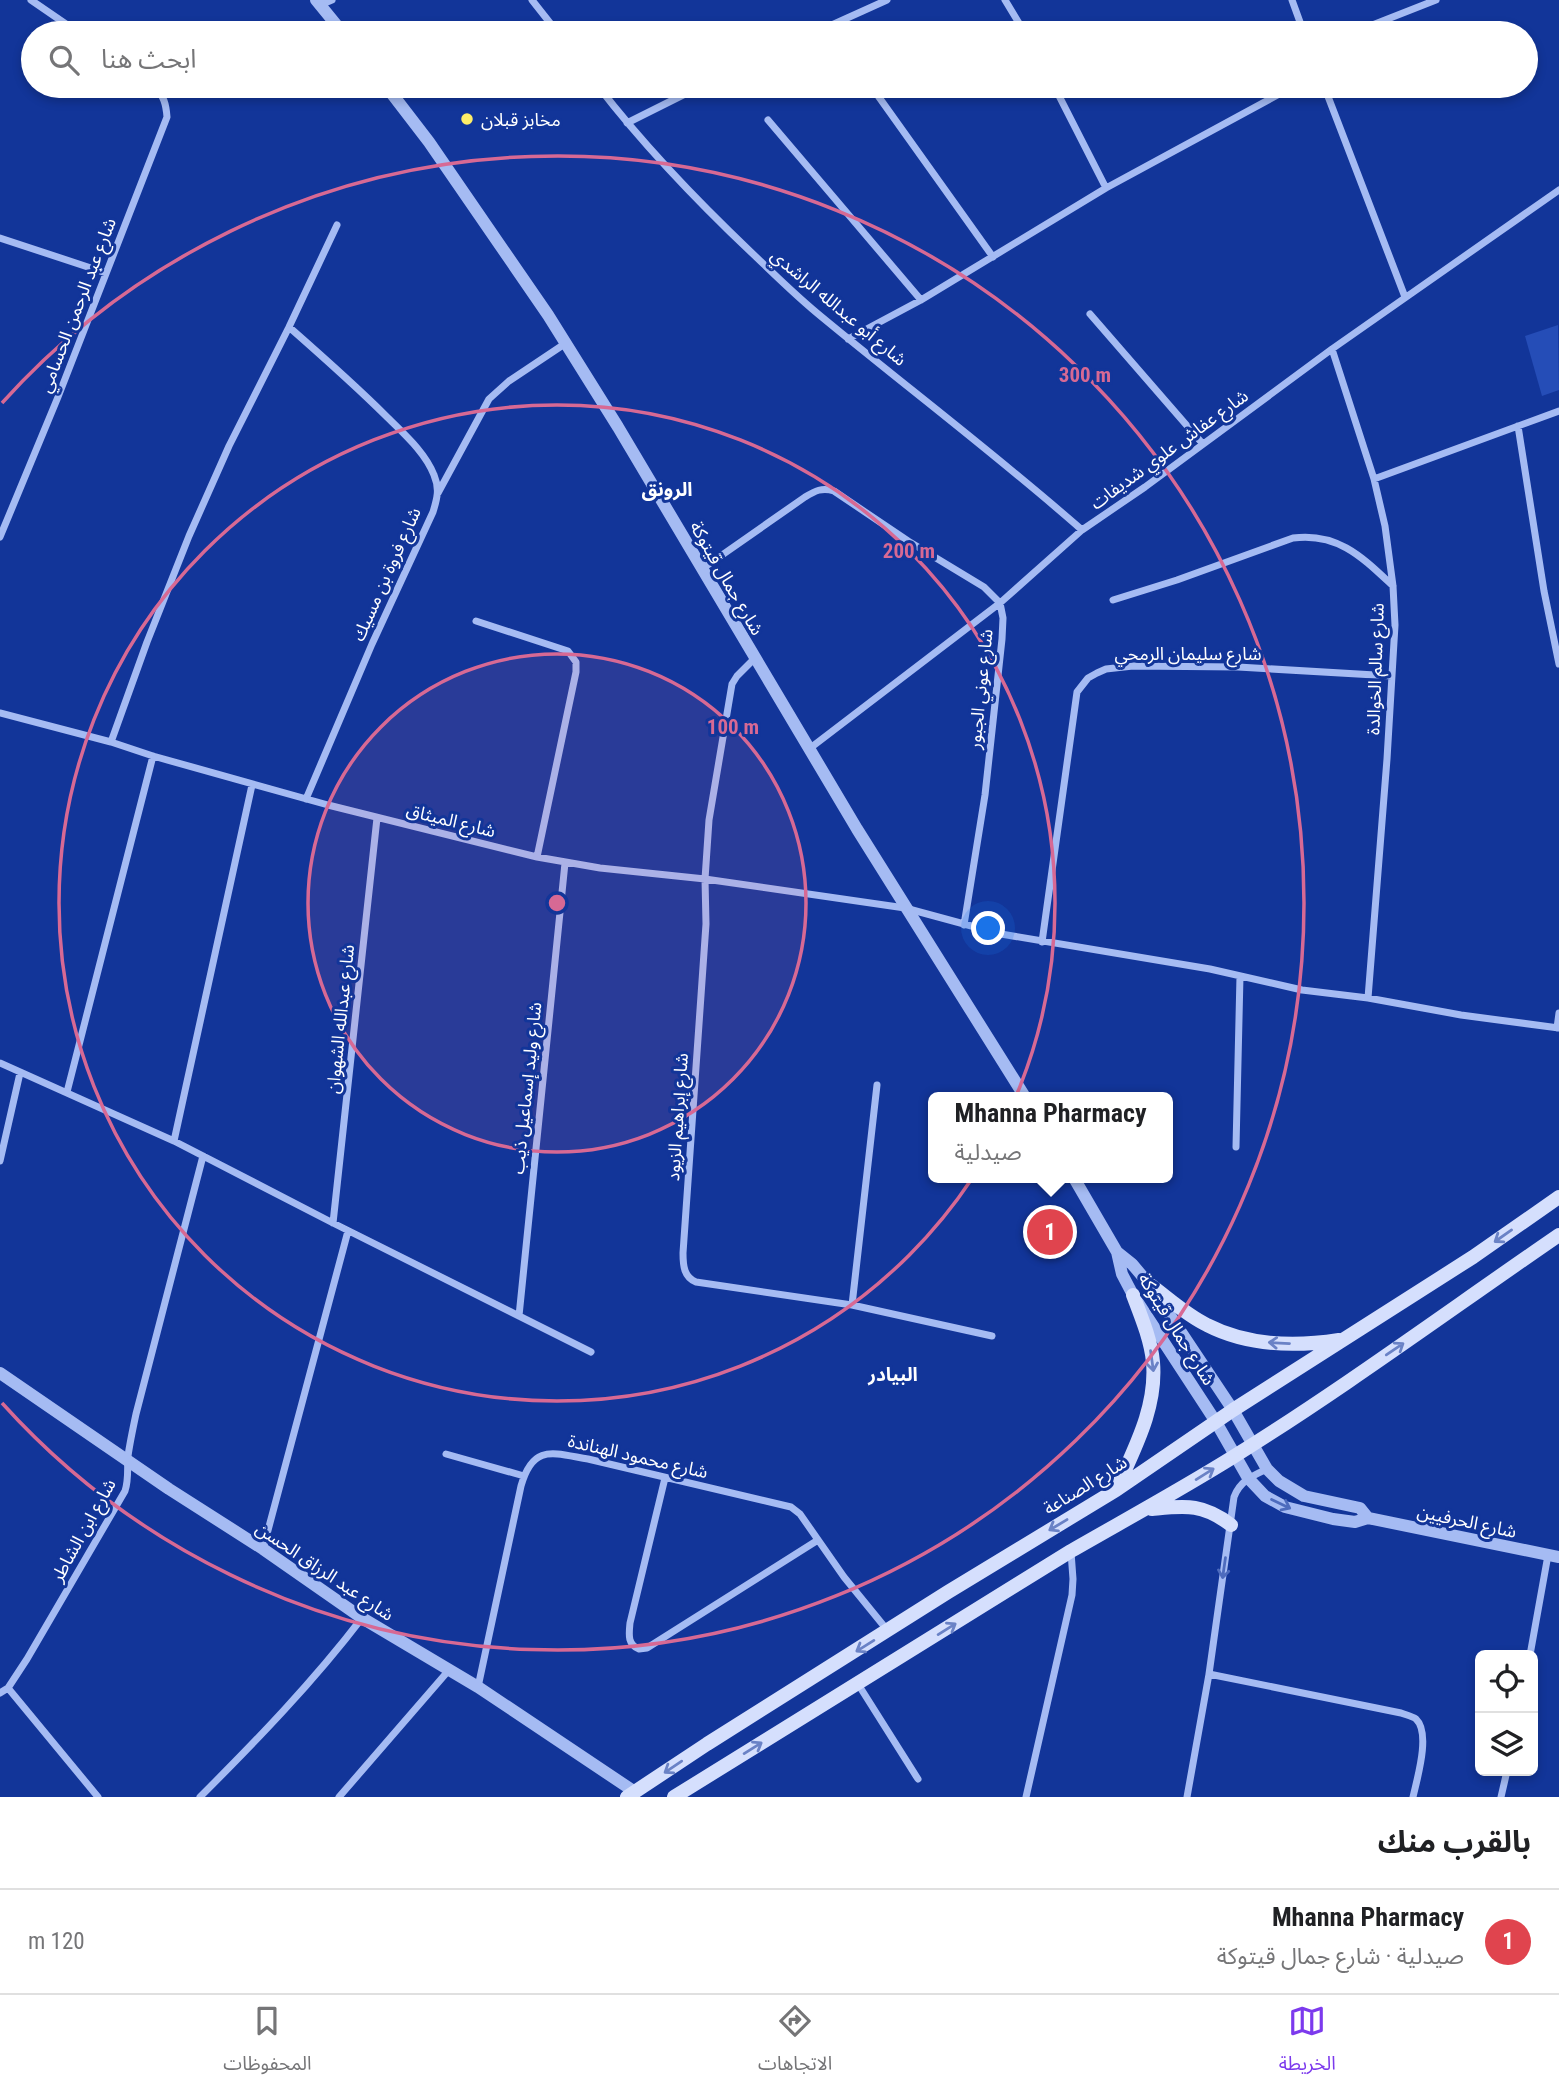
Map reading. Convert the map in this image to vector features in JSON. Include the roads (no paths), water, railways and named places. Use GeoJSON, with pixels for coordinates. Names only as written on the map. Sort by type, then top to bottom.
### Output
{"type":"FeatureCollection","features":[{"type":"Feature","properties":{"kind":"main road","name":"شارع الصناعة"},"geometry":{"type":"LineString","coordinates":[[631,1794],[948,1592],[1116,1490],[1233,1410],[1473,1257],[1559,1197]]}},
{"type":"Feature","properties":{"kind":"main road"},"geometry":{"type":"LineString","coordinates":[[674,1797],[1071,1552],[1147,1510],[1234,1456],[1429,1326],[1559,1235]]}},
{"type":"Feature","properties":{"kind":"main road"},"geometry":{"type":"LineString","coordinates":[[1149,1284],[1206,1325],[1233,1336],[1279,1344],[1347,1339]]}},
{"type":"Feature","properties":{"kind":"main road"},"geometry":{"type":"LineString","coordinates":[[1116,1490],[1146,1421],[1153,1389],[1153,1360],[1133,1295]]}},
{"type":"Feature","properties":{"kind":"main road"},"geometry":{"type":"LineString","coordinates":[[1147,1510],[1192,1507],[1217,1514],[1231,1525]]}},
{"type":"Feature","properties":{"kind":"street"},"geometry":{"type":"LineString","coordinates":[[31,0],[62,21]]}},
{"type":"Feature","properties":{"kind":"street"},"geometry":{"type":"LineString","coordinates":[[532,0],[549,21]]}},
{"type":"Feature","properties":{"kind":"street"},"geometry":{"type":"LineString","coordinates":[[848,21],[887,0]]}},
{"type":"Feature","properties":{"kind":"street"},"geometry":{"type":"LineString","coordinates":[[1006,0],[1018,21]]}},
{"type":"Feature","properties":{"kind":"street"},"geometry":{"type":"LineString","coordinates":[[1292,0],[1300,21]]}},
{"type":"Feature","properties":{"kind":"street"},"geometry":{"type":"LineString","coordinates":[[1383,21],[1436,0]]}},
{"type":"Feature","properties":{"kind":"street"},"geometry":{"type":"LineString","coordinates":[[323,2],[335,21]]}},
{"type":"Feature","properties":{"kind":"street","name":"شارع عبد الرحمن الحسامي"},"geometry":{"type":"LineString","coordinates":[[0,537],[4,514],[58,397],[167,117],[163,98]]}},
{"type":"Feature","properties":{"kind":"street","name":"شارع جمال قيتوكة"},"geometry":{"type":"LineString","coordinates":[[395,98],[429,142],[566,343],[905,908],[1022,1092]]}},
{"type":"Feature","properties":{"kind":"street","name":"شارع أبو عبدالله الراشدي"},"geometry":{"type":"LineString","coordinates":[[607,98],[670,173],[795,293],[1017,473],[1082,530]]}},
{"type":"Feature","properties":{"kind":"street"},"geometry":{"type":"LineString","coordinates":[[627,123],[677,98]]}},
{"type":"Feature","properties":{"kind":"street"},"geometry":{"type":"LineString","coordinates":[[880,98],[993,257]]}},
{"type":"Feature","properties":{"kind":"street"},"geometry":{"type":"LineString","coordinates":[[1060,98],[1107,188]]}},
{"type":"Feature","properties":{"kind":"street"},"geometry":{"type":"LineString","coordinates":[[849,339],[921,300],[1107,188],[1272,98]]}},
{"type":"Feature","properties":{"kind":"street"},"geometry":{"type":"LineString","coordinates":[[1329,98],[1405,297]]}},
{"type":"Feature","properties":{"kind":"street"},"geometry":{"type":"LineString","coordinates":[[768,120],[921,300]]}},
{"type":"Feature","properties":{"kind":"street","name":"شارع عفاش علوي شديفات"},"geometry":{"type":"LineString","coordinates":[[809,749],[1028,580],[1082,530],[1145,487],[1332,349],[1559,190]]}},
{"type":"Feature","properties":{"kind":"street"},"geometry":{"type":"LineString","coordinates":[[111,742],[146,642],[189,536],[229,446],[337,225]]}},
{"type":"Feature","properties":{"kind":"street"},"geometry":{"type":"LineString","coordinates":[[0,238],[106,273]]}},
{"type":"Feature","properties":{"kind":"street"},"geometry":{"type":"LineString","coordinates":[[1090,314],[1202,443]]}},
{"type":"Feature","properties":{"kind":"street","name":"شارع فروة بن مسيك"},"geometry":{"type":"LineString","coordinates":[[289,327],[412,442],[435,476],[438,494],[433,512],[372,644],[306,799]]}},
{"type":"Feature","properties":{"kind":"street"},"geometry":{"type":"LineString","coordinates":[[438,494],[489,399],[509,381],[566,343]]}},
{"type":"Feature","properties":{"kind":"street","name":"شارع سالم الخوالدة"},"geometry":{"type":"LineString","coordinates":[[1332,349],[1374,479],[1385,526],[1393,586],[1395,625],[1392,676],[1368,998]]}},
{"type":"Feature","properties":{"kind":"street"},"geometry":{"type":"LineString","coordinates":[[1374,479],[1559,411]]}},
{"type":"Feature","properties":{"kind":"street"},"geometry":{"type":"LineString","coordinates":[[1518,426],[1537,550],[1559,664]]}},
{"type":"Feature","properties":{"kind":"street"},"geometry":{"type":"LineString","coordinates":[[702,569],[817,490],[826,488],[984,587],[999,603]]}},
{"type":"Feature","properties":{"kind":"street"},"geometry":{"type":"LineString","coordinates":[[1113,600],[1293,538],[1309,536],[1324,538],[1345,547],[1393,586]]}},
{"type":"Feature","properties":{"kind":"street","name":"شارع عوني الجبور"},"geometry":{"type":"LineString","coordinates":[[964,925],[985,795],[1002,639],[1003,618],[999,603]]}},
{"type":"Feature","properties":{"kind":"street"},"geometry":{"type":"LineString","coordinates":[[476,621],[568,651],[576,662],[537,857]]}},
{"type":"Feature","properties":{"kind":"street","name":"شارع إبراهيم الزيود"},"geometry":{"type":"LineString","coordinates":[[754,659],[732,684],[709,820],[705,879],[706,924],[683,1253],[685,1271],[689,1279],[696,1282],[852,1305],[992,1336]]}},
{"type":"Feature","properties":{"kind":"street","name":"شارع سليمان الرمحي"},"geometry":{"type":"LineString","coordinates":[[1042,942],[1077,692],[1088,678],[1106,669],[1133,666],[1238,667],[1392,676]]}},
{"type":"Feature","properties":{"kind":"street","name":"شارع الميثاق"},"geometry":{"type":"LineString","coordinates":[[0,713],[111,742],[252,785],[537,857],[634,873],[705,879],[905,908]]}},
{"type":"Feature","properties":{"kind":"street"},"geometry":{"type":"LineString","coordinates":[[67,1092],[153,756]]}},
{"type":"Feature","properties":{"kind":"street"},"geometry":{"type":"LineString","coordinates":[[174,1141],[252,785]]}},
{"type":"Feature","properties":{"kind":"street","name":"شارع عبدالله الشهوان"},"geometry":{"type":"LineString","coordinates":[[333,1223],[377,818]]}},
{"type":"Feature","properties":{"kind":"street","name":"شارع وليد إسماعيل ذيب"},"geometry":{"type":"LineString","coordinates":[[519,1316],[565,863]]}},
{"type":"Feature","properties":{"kind":"street"},"geometry":{"type":"LineString","coordinates":[[905,908],[964,925],[1042,942],[1210,969],[1302,990],[1558,1028],[1559,1013]]}},
{"type":"Feature","properties":{"kind":"street"},"geometry":{"type":"LineString","coordinates":[[1236,1147],[1240,976]]}},
{"type":"Feature","properties":{"kind":"street"},"geometry":{"type":"LineString","coordinates":[[0,1063],[174,1141],[591,1352]]}},
{"type":"Feature","properties":{"kind":"street"},"geometry":{"type":"LineString","coordinates":[[0,1161],[20,1073]]}},
{"type":"Feature","properties":{"kind":"street"},"geometry":{"type":"LineString","coordinates":[[852,1305],[877,1085]]}},
{"type":"Feature","properties":{"kind":"street","name":"شارع ابن الشاطر"},"geometry":{"type":"LineString","coordinates":[[8,1688],[125,1491],[129,1479],[128,1461],[135,1414],[203,1156]]}},
{"type":"Feature","properties":{"kind":"street","name":"شارع جمال قيتوكة"},"geometry":{"type":"LineString","coordinates":[[1077,1183],[1117,1252],[1122,1274],[1133,1295],[1216,1422]]}},
{"type":"Feature","properties":{"kind":"street"},"geometry":{"type":"LineString","coordinates":[[263,1549],[348,1231]]}},
{"type":"Feature","properties":{"kind":"street","name":"شارع جمال قيتوكة"},"geometry":{"type":"LineString","coordinates":[[1117,1252],[1132,1264],[1149,1284],[1233,1410]]}},
{"type":"Feature","properties":{"kind":"street","name":"شارع عبد الرزاق الحسن"},"geometry":{"type":"LineString","coordinates":[[0,1373],[362,1618],[478,1687],[631,1794]]}},
{"type":"Feature","properties":{"kind":"street","name":"شارع الحرفيين"},"geometry":{"type":"LineString","coordinates":[[1233,1410],[1267,1469],[1279,1481],[1304,1496],[1360,1508],[1368,1518]]}},
{"type":"Feature","properties":{"kind":"street","name":"شارع الحرفيين"},"geometry":{"type":"LineString","coordinates":[[1216,1422],[1248,1478],[1265,1496],[1284,1507],[1355,1522],[1368,1518],[1553,1556]]}},
{"type":"Feature","properties":{"kind":"street"},"geometry":{"type":"LineString","coordinates":[[446,1454],[524,1476],[478,1687]]}},
{"type":"Feature","properties":{"kind":"street","name":"شارع محمود الهناندة"},"geometry":{"type":"LineString","coordinates":[[524,1476],[527,1467],[537,1457],[556,1454],[588,1459],[791,1507],[800,1514],[818,1540]]}},
{"type":"Feature","properties":{"kind":"street"},"geometry":{"type":"LineString","coordinates":[[1187,1797],[1209,1674],[1234,1497],[1238,1487],[1248,1478],[1267,1469]]}},
{"type":"Feature","properties":{"kind":"street"},"geometry":{"type":"LineString","coordinates":[[665,1478],[631,1623],[630,1643],[639,1649],[647,1648],[818,1540],[888,1632]]}},
{"type":"Feature","properties":{"kind":"street"},"geometry":{"type":"LineString","coordinates":[[1026,1797],[1067,1621],[1073,1579],[1071,1552]]}},
{"type":"Feature","properties":{"kind":"street"},"geometry":{"type":"LineString","coordinates":[[1531,1650],[1553,1556]]}},
{"type":"Feature","properties":{"kind":"street"},"geometry":{"type":"LineString","coordinates":[[200,1797],[333,1657],[362,1618]]}},
{"type":"Feature","properties":{"kind":"street"},"geometry":{"type":"LineString","coordinates":[[339,1797],[449,1670]]}},
{"type":"Feature","properties":{"kind":"street"},"geometry":{"type":"LineString","coordinates":[[1209,1674],[1389,1710],[1414,1718],[1422,1727],[1424,1740],[1413,1797]]}},
{"type":"Feature","properties":{"kind":"street"},"geometry":{"type":"LineString","coordinates":[[858,1684],[918,1779]]}},
{"type":"Feature","properties":{"kind":"street"},"geometry":{"type":"LineString","coordinates":[[0,1693],[8,1688],[98,1797]]}},
{"type":"Feature","properties":{"kind":"street"},"geometry":{"type":"LineString","coordinates":[[1502,1797],[1506,1776]]}},
{"type":"Feature","properties":{"kind":"place","name":"مخابز قبلان"},"geometry":{"type":"Point","coordinates":[467,119]}},
{"type":"Feature","properties":{"kind":"place","name":"Mhanna Pharmacy"},"geometry":{"type":"Point","coordinates":[1050,1232]}},
{"type":"Feature","properties":{"kind":"district","name":"الرونق"},"geometry":{"type":"Point","coordinates":[667,489]}},
{"type":"Feature","properties":{"kind":"district","name":"البيادر"},"geometry":{"type":"Point","coordinates":[893,1374]}}]}
